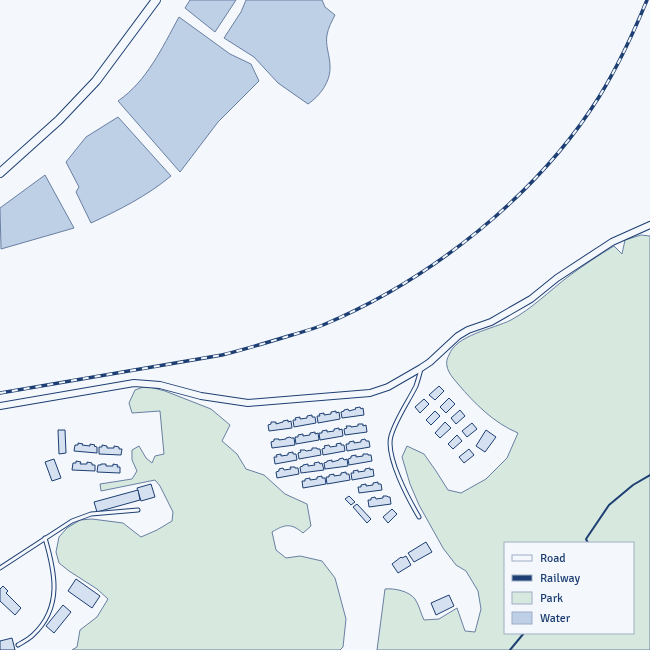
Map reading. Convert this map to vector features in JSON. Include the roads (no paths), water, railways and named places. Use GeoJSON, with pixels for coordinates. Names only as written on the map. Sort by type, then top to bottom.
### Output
{"type":"FeatureCollection","features":[{"type":"Feature","properties":{"kind":"main road"},"geometry":{"type":"LineString","coordinates":[[0,173],[59,120],[96,81],[156,0]]}},
{"type":"Feature","properties":{"kind":"street"},"geometry":{"type":"LineString","coordinates":[[0,406],[134,383],[160,385],[201,396],[248,403],[370,393],[388,387],[421,368],[430,362],[458,336],[468,330],[491,322],[531,299],[557,278],[612,242],[650,225]]}},
{"type":"Feature","properties":{"kind":"lane"},"geometry":{"type":"LineString","coordinates":[[419,517],[406,493],[393,462],[390,442],[394,428],[416,384],[421,368]]}},
{"type":"Feature","properties":{"kind":"lane"},"geometry":{"type":"LineString","coordinates":[[0,568],[72,521],[91,514],[138,510]]}},
{"type":"Feature","properties":{"kind":"lane"},"geometry":{"type":"LineString","coordinates":[[18,645],[33,635],[44,623],[51,608],[55,591],[53,564],[45,538]]}},
{"type":"Feature","properties":{"kind":"water"},"geometry":{"type":"Polygon","coordinates":[[[190,0],[236,0],[215,32],[185,8],[190,0]]]}},
{"type":"Feature","properties":{"kind":"water"},"geometry":{"type":"Polygon","coordinates":[[[246,0],[322,0],[325,7],[335,15],[328,30],[327,39],[330,66],[329,77],[324,88],[317,97],[308,104],[278,83],[254,57],[224,38],[241,12],[246,0]]]}},
{"type":"Feature","properties":{"kind":"water"},"geometry":{"type":"Polygon","coordinates":[[[179,17],[230,54],[251,64],[259,81],[218,122],[180,172],[118,101],[146,74],[179,17]]]}},
{"type":"Feature","properties":{"kind":"water"},"geometry":{"type":"Polygon","coordinates":[[[118,117],[171,176],[132,202],[91,223],[76,192],[79,187],[66,162],[86,137],[118,117]]]}},
{"type":"Feature","properties":{"kind":"water"},"geometry":{"type":"Polygon","coordinates":[[[45,175],[74,228],[1,249],[0,208],[45,175]]]}},
{"type":"Feature","properties":{"kind":"railway"},"geometry":{"type":"LineString","coordinates":[[0,393],[222,355],[323,325],[363,306],[403,284],[441,259],[478,231],[513,201],[545,168],[574,133],[613,74],[647,0]]}}]}
